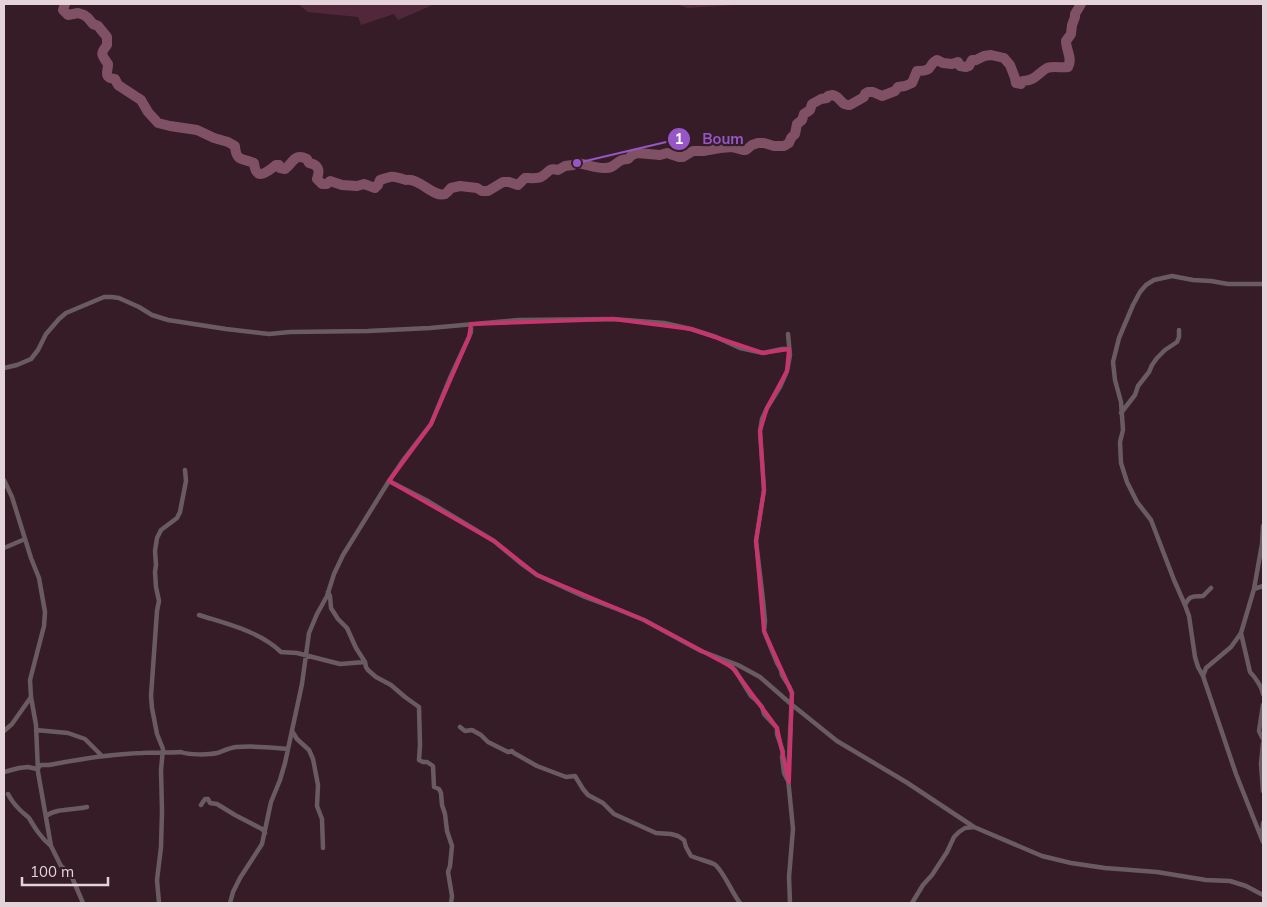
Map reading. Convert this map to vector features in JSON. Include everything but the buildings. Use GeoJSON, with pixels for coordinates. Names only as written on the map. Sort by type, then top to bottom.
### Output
{"type":"FeatureCollection","features":[{"type":"Feature","properties":{"kind":"street"},"geometry":{"type":"LineString","coordinates":[[1262,840],[1236,774],[1203,676],[1198,667],[1189,616],[1185,605],[1151,520],[1137,502],[1127,482],[1121,463],[1122,413],[1113,362],[1119,338],[1128,315],[1140,292],[1154,280],[1172,276],[1228,284],[1263,284]]}},
{"type":"Feature","properties":{"kind":"street"},"geometry":{"type":"LineString","coordinates":[[4,368],[31,359],[46,334],[66,313],[104,297],[119,298],[152,315],[168,320],[269,334],[430,328],[518,320],[613,319],[664,323],[691,329],[716,337],[740,348],[762,353],[789,349]]}},
{"type":"Feature","properties":{"kind":"street"},"geometry":{"type":"LineString","coordinates":[[230,903],[240,878],[262,844],[271,802],[280,780],[288,749],[302,684],[309,633],[343,555],[404,458],[431,424],[471,332],[470,324]]}},
{"type":"Feature","properties":{"kind":"street"},"geometry":{"type":"LineString","coordinates":[[1122,413],[1135,395],[1138,386],[1150,372],[1157,358],[1177,342],[1179,330]]}},
{"type":"Feature","properties":{"kind":"street"},"geometry":{"type":"LineString","coordinates":[[788,334],[790,355],[787,371],[767,408],[760,431],[764,490],[756,541],[765,621],[764,631],[792,694],[789,782],[793,829],[789,877],[790,903]]}},
{"type":"Feature","properties":{"kind":"street"},"geometry":{"type":"LineString","coordinates":[[159,903],[157,880],[161,847],[161,770],[163,753],[157,734],[151,696],[159,601],[156,588],[155,551],[157,538],[161,530],[177,518],[180,512],[186,481],[185,470]]}},
{"type":"Feature","properties":{"kind":"street"},"geometry":{"type":"LineString","coordinates":[[4,480],[12,497],[39,578],[45,612],[44,626],[30,680],[38,768],[51,846],[62,866],[71,875],[83,903]]}},
{"type":"Feature","properties":{"kind":"street"},"geometry":{"type":"LineString","coordinates":[[389,481],[426,500],[494,541],[537,575],[585,597],[644,620],[701,651],[760,677],[837,741],[906,782],[974,827],[1042,856],[1071,863],[1157,872],[1206,880],[1230,881],[1246,886],[1263,896]]}},
{"type":"Feature","properties":{"kind":"street"},"geometry":{"type":"LineString","coordinates":[[1203,676],[1206,668],[1231,647],[1241,633],[1254,589],[1262,544],[1263,526]]}},
{"type":"Feature","properties":{"kind":"street"},"geometry":{"type":"LineString","coordinates":[[4,548],[25,539]]}},
{"type":"Feature","properties":{"kind":"street"},"geometry":{"type":"LineString","coordinates":[[1254,589],[1263,586]]}},
{"type":"Feature","properties":{"kind":"street"},"geometry":{"type":"LineString","coordinates":[[1185,605],[1191,597],[1195,595],[1203,596],[1211,588]]}},
{"type":"Feature","properties":{"kind":"street"},"geometry":{"type":"LineString","coordinates":[[328,592],[331,608],[347,628],[356,648],[366,662],[366,667],[376,678],[391,685],[405,698],[419,707],[419,760],[433,766],[434,787],[441,793],[447,831],[452,846],[448,872],[452,896],[451,903]]}},
{"type":"Feature","properties":{"kind":"street"},"geometry":{"type":"LineString","coordinates":[[199,615],[259,636],[274,645],[281,652],[297,652],[340,664],[366,662]]}},
{"type":"Feature","properties":{"kind":"street"},"geometry":{"type":"LineString","coordinates":[[1241,633],[1250,672],[1263,691],[1263,694]]}},
{"type":"Feature","properties":{"kind":"street"},"geometry":{"type":"LineString","coordinates":[[720,658],[735,670],[752,696],[762,707],[764,714],[777,728],[783,752],[784,773],[789,782]]}},
{"type":"Feature","properties":{"kind":"street"},"geometry":{"type":"LineString","coordinates":[[4,731],[12,724],[31,697]]}},
{"type":"Feature","properties":{"kind":"street"},"geometry":{"type":"LineString","coordinates":[[1263,705],[1259,732],[1263,741],[1263,791]]}},
{"type":"Feature","properties":{"kind":"street"},"geometry":{"type":"LineString","coordinates":[[460,727],[465,731],[472,730],[488,742],[508,752],[512,751],[537,766],[566,777],[575,776],[588,794],[625,820],[656,833],[678,836],[684,840],[691,856],[716,865],[730,884],[731,890],[740,903]]}},
{"type":"Feature","properties":{"kind":"street"},"geometry":{"type":"LineString","coordinates":[[36,730],[68,733],[85,739],[102,756]]}},
{"type":"Feature","properties":{"kind":"street"},"geometry":{"type":"LineString","coordinates":[[292,730],[297,739],[309,750],[313,759],[318,785],[317,806],[322,819],[323,848]]}},
{"type":"Feature","properties":{"kind":"street"},"geometry":{"type":"LineString","coordinates":[[4,772],[28,767],[38,768],[44,765],[102,756],[144,752],[211,754],[242,747],[288,749]]}},
{"type":"Feature","properties":{"kind":"street"},"geometry":{"type":"LineString","coordinates":[[8,794],[19,809],[29,818],[31,825],[38,829],[42,838],[51,846]]}},
{"type":"Feature","properties":{"kind":"street"},"geometry":{"type":"LineString","coordinates":[[201,805],[205,799],[208,799],[210,803],[217,804],[265,832]]}},
{"type":"Feature","properties":{"kind":"street"},"geometry":{"type":"LineString","coordinates":[[46,816],[50,813],[87,807]]}},
{"type":"Feature","properties":{"kind":"street"},"geometry":{"type":"LineString","coordinates":[[960,818],[963,829]]}},
{"type":"Feature","properties":{"kind":"street"},"geometry":{"type":"LineString","coordinates":[[1262,840],[1263,823]]}},
{"type":"Feature","properties":{"kind":"street"},"geometry":{"type":"LineString","coordinates":[[912,903],[923,885],[932,876],[954,837],[963,829],[974,827]]}},
{"type":"Feature","properties":{"kind":"highlighted area"},"geometry":{"type":"Polygon","coordinates":[[[613,319],[691,329],[763,353],[789,349],[787,371],[767,408],[760,431],[764,490],[756,541],[764,631],[792,693],[789,782],[777,728],[732,667],[644,620],[537,575],[494,541],[389,481],[431,424],[469,337],[471,324],[613,319]]]}},
{"type":"Feature","properties":{"kind":"shaded area"},"geometry":{"type":"Polygon","coordinates":[[[298,4],[435,4],[398,20],[394,14],[361,25],[358,17],[308,12],[298,4]]]}},
{"type":"Feature","properties":{"kind":"shaded area"},"geometry":{"type":"Polygon","coordinates":[[[675,4],[751,4],[688,8],[675,4]]]}},
{"type":"Feature","properties":{"kind":"waterway"},"geometry":{"type":"LineString","coordinates":[[65,4],[63,10],[68,15],[78,13],[84,15],[93,24],[98,26],[107,37],[107,45],[102,54],[108,64],[108,76],[115,79],[118,85],[141,100],[148,112],[158,123],[197,130],[228,142],[235,146],[237,155],[241,159],[254,163],[255,169],[259,174],[266,172],[276,165],[285,169],[294,159],[303,157],[317,167],[317,179],[322,184],[327,184],[330,181],[342,185],[357,186],[364,184],[375,188],[380,180],[393,177],[416,181],[431,191],[440,194],[445,194],[451,188],[460,186],[488,191],[503,182],[518,185],[525,178],[539,178],[550,170],[558,170],[577,163],[599,168],[610,168],[621,160],[628,159],[637,153],[660,155],[667,153],[683,157],[693,151],[732,147],[746,150],[758,143],[784,146],[789,143],[795,134],[797,124],[802,120],[804,114],[810,110],[812,104],[833,95],[848,105],[864,97],[868,92],[882,96],[895,91],[898,87],[912,83],[917,71],[929,69],[937,60],[952,64],[958,62],[960,66],[966,67],[969,66],[972,60],[984,56],[991,55],[1004,58],[1010,65],[1016,83],[1021,84],[1023,81],[1033,78],[1047,68],[1068,67],[1070,57],[1066,41],[1071,34],[1075,14],[1081,4]]}},
{"type":"Feature","properties":{"kind":"place","name":"Boum"},"geometry":{"type":"Point","coordinates":[577,163]}}]}
